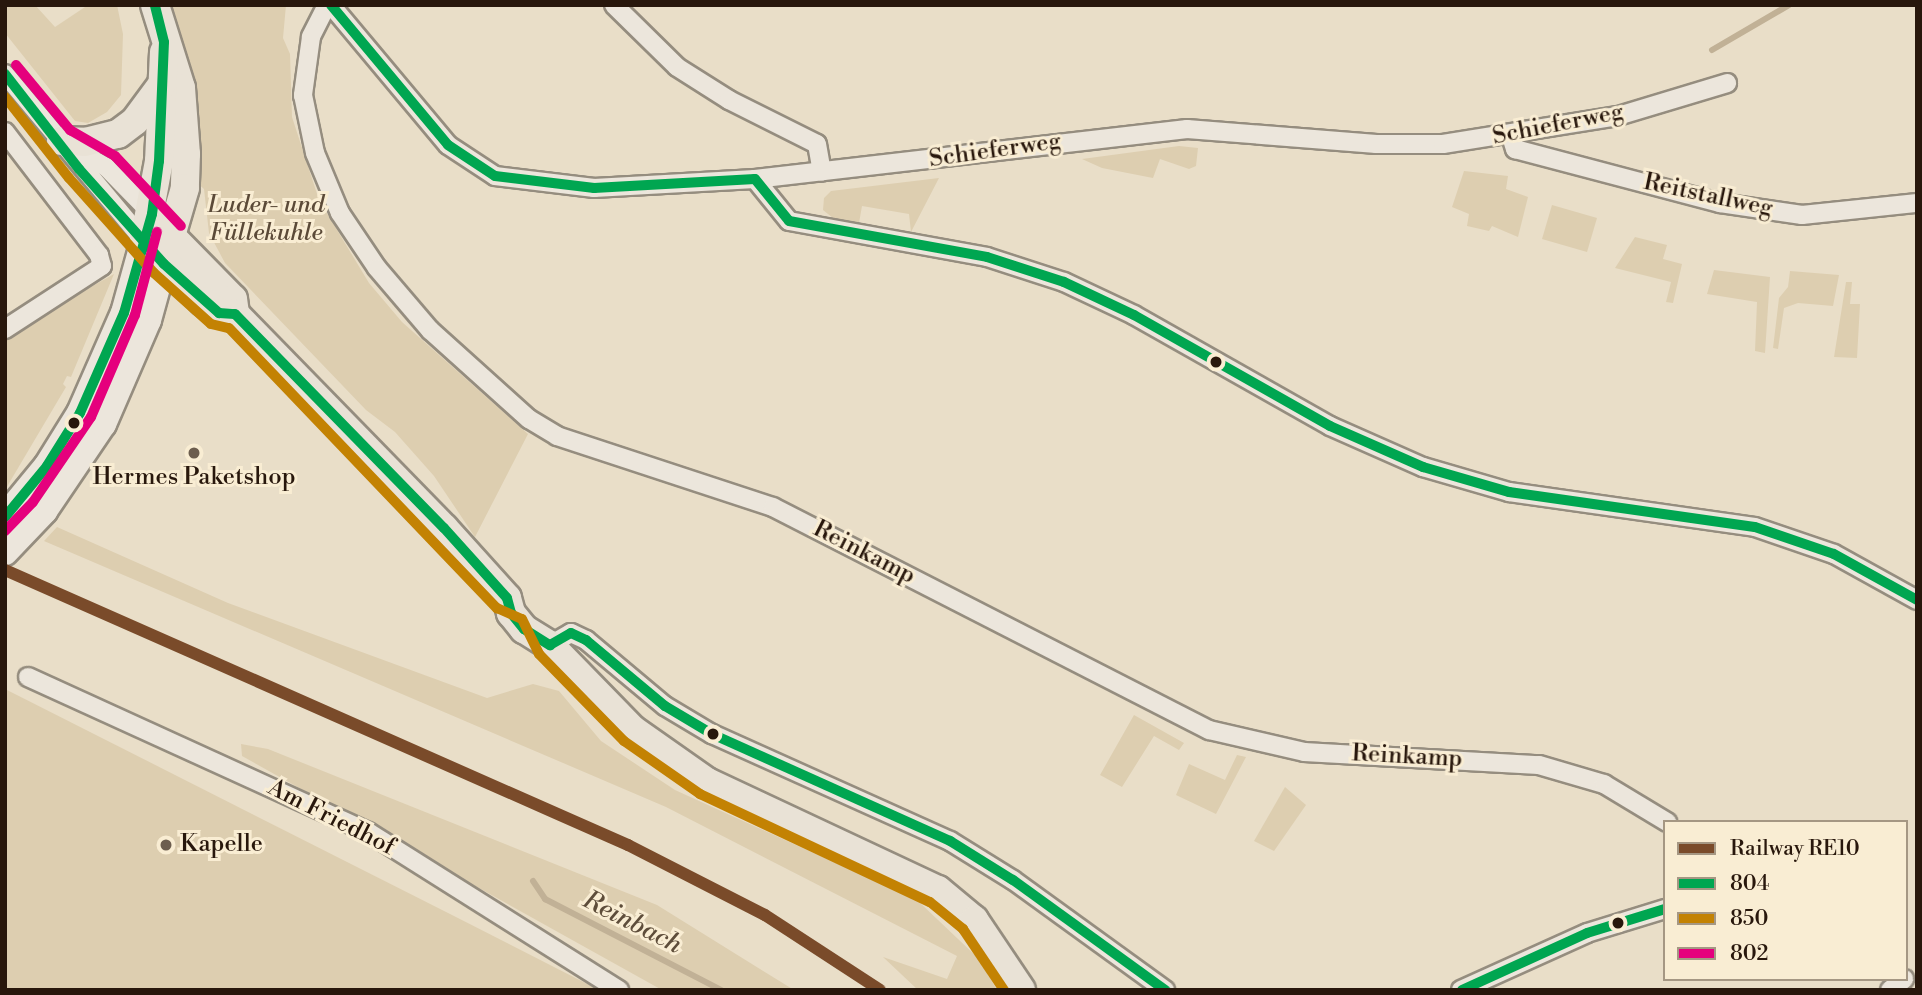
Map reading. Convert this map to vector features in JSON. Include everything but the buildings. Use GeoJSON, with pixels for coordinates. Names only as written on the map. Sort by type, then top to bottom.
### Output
{"type":"FeatureCollection","features":[{"type":"Feature","properties":{"kind":"main road"},"geometry":{"type":"LineString","coordinates":[[5,552],[44,511],[103,424],[148,320],[186,188],[180,88],[155,5]]}},
{"type":"Feature","properties":{"kind":"main road"},"geometry":{"type":"LineString","coordinates":[[5,517],[47,466],[80,413],[124,313],[152,214],[164,42]]}},
{"type":"Feature","properties":{"kind":"main road"},"geometry":{"type":"LineString","coordinates":[[61,141],[85,142],[118,134],[135,121],[161,86]]}},
{"type":"Feature","properties":{"kind":"main road"},"geometry":{"type":"LineString","coordinates":[[171,236],[233,299],[235,314],[507,598],[525,602],[539,616],[550,645],[607,706],[665,757],[707,782],[916,876],[962,906],[1021,990]]}},
{"type":"Feature","properties":{"kind":"main road"},"geometry":{"type":"LineString","coordinates":[[144,242],[164,264],[219,313],[235,314]]}},
{"type":"Feature","properties":{"kind":"street","name":"Schieferweg"},"geometry":{"type":"LineString","coordinates":[[329,5],[447,145],[495,176],[594,188],[755,179],[1188,129],[1376,144],[1443,144],[1511,136],[1618,116],[1727,83]]}},
{"type":"Feature","properties":{"kind":"street","name":"Reinkamp"},"geometry":{"type":"LineString","coordinates":[[329,5],[311,37],[303,95],[315,152],[341,213],[377,268],[430,330],[529,419],[557,436],[773,507],[1209,730],[1304,752],[1539,765],[1604,784],[1664,820]]}},
{"type":"Feature","properties":{"kind":"street"},"geometry":{"type":"LineString","coordinates":[[614,5],[677,67],[729,100],[817,144],[822,172]]}},
{"type":"Feature","properties":{"kind":"street"},"geometry":{"type":"LineString","coordinates":[[5,74],[144,242]]}},
{"type":"Feature","properties":{"kind":"street"},"geometry":{"type":"LineString","coordinates":[[5,132],[102,261],[100,271],[5,329]]}},
{"type":"Feature","properties":{"kind":"street","name":"Reitstallweg"},"geometry":{"type":"LineString","coordinates":[[1511,136],[1515,149],[1720,203],[1802,215],[1917,203]]}},
{"type":"Feature","properties":{"kind":"street"},"geometry":{"type":"LineString","coordinates":[[61,141],[106,167],[171,236]]}},
{"type":"Feature","properties":{"kind":"street"},"geometry":{"type":"LineString","coordinates":[[755,179],[789,220],[987,257],[1064,282],[1134,315],[1330,426],[1423,467],[1509,492],[1755,527],[1834,554],[1917,600]]}},
{"type":"Feature","properties":{"kind":"street"},"geometry":{"type":"LineString","coordinates":[[550,645],[571,633],[586,640],[665,706],[712,734],[950,841],[1013,880],[1165,990]]}},
{"type":"Feature","properties":{"kind":"street","name":"Am Friedhof"},"geometry":{"type":"LineString","coordinates":[[28,677],[368,832],[619,990]]}},
{"type":"Feature","properties":{"kind":"street"},"geometry":{"type":"LineString","coordinates":[[1461,990],[1587,933],[1663,910]]}},
{"type":"Feature","properties":{"kind":"green space"},"geometry":{"type":"Polygon","coordinates":[[[5,5],[35,5],[55,27],[88,5],[117,5],[123,34],[121,95],[107,112],[88,123],[75,121],[5,33],[5,5]]]}},
{"type":"Feature","properties":{"kind":"green space","name":"Luder- und Füllekuhle"},"geometry":{"type":"Polygon","coordinates":[[[165,5],[286,5],[283,38],[290,54],[292,117],[319,200],[369,283],[402,322],[528,434],[475,537],[434,476],[395,432],[366,410],[225,263],[209,233],[204,189],[195,181],[165,5]]]}},
{"type":"Feature","properties":{"kind":"green space"},"geometry":{"type":"Polygon","coordinates":[[[1179,146],[1198,148],[1196,166],[1189,169],[1160,159],[1153,178],[1102,168],[1082,159],[1179,146]]]}},
{"type":"Feature","properties":{"kind":"green space"},"geometry":{"type":"Polygon","coordinates":[[[1464,171],[1508,176],[1506,189],[1528,197],[1518,237],[1492,226],[1489,231],[1467,226],[1469,214],[1452,207],[1464,171]]]}},
{"type":"Feature","properties":{"kind":"green space"},"geometry":{"type":"Polygon","coordinates":[[[939,178],[911,232],[909,214],[862,206],[859,223],[833,218],[823,210],[824,198],[831,191],[939,178]]]}},
{"type":"Feature","properties":{"kind":"green space"},"geometry":{"type":"Polygon","coordinates":[[[1552,205],[1597,218],[1587,252],[1542,239],[1552,205]]]}},
{"type":"Feature","properties":{"kind":"green space"},"geometry":{"type":"Polygon","coordinates":[[[1635,237],[1667,245],[1663,259],[1682,264],[1673,303],[1666,302],[1671,282],[1615,268],[1635,237]]]}},
{"type":"Feature","properties":{"kind":"green space"},"geometry":{"type":"Polygon","coordinates":[[[1714,270],[1770,277],[1765,353],[1755,351],[1757,302],[1707,294],[1714,270]]]}},
{"type":"Feature","properties":{"kind":"green space"},"geometry":{"type":"Polygon","coordinates":[[[1790,271],[1839,275],[1833,306],[1798,303],[1784,308],[1778,349],[1773,348],[1779,298],[1788,287],[1790,271]]]}},
{"type":"Feature","properties":{"kind":"green space"},"geometry":{"type":"Polygon","coordinates":[[[114,274],[71,377],[67,376],[63,384],[66,387],[5,490],[5,335],[114,274]]]}},
{"type":"Feature","properties":{"kind":"green space"},"geometry":{"type":"Polygon","coordinates":[[[1846,282],[1852,282],[1850,304],[1860,304],[1857,358],[1834,357],[1846,282]]]}},
{"type":"Feature","properties":{"kind":"green space"},"geometry":{"type":"Polygon","coordinates":[[[57,527],[228,603],[487,698],[533,684],[559,691],[601,741],[675,790],[917,900],[978,958],[997,990],[918,990],[883,957],[947,979],[957,956],[666,807],[44,541],[57,527]]]}},
{"type":"Feature","properties":{"kind":"green space"},"geometry":{"type":"Polygon","coordinates":[[[5,689],[454,916],[599,990],[5,990],[5,689]]]}},
{"type":"Feature","properties":{"kind":"green space"},"geometry":{"type":"Polygon","coordinates":[[[1134,715],[1184,743],[1179,750],[1154,736],[1122,787],[1100,775],[1134,715]]]}},
{"type":"Feature","properties":{"kind":"green space"},"geometry":{"type":"Polygon","coordinates":[[[241,744],[268,749],[657,905],[794,990],[662,990],[242,756],[241,744]]]}},
{"type":"Feature","properties":{"kind":"green space"},"geometry":{"type":"Polygon","coordinates":[[[1237,755],[1246,757],[1216,814],[1176,795],[1189,764],[1225,780],[1237,755]]]}},
{"type":"Feature","properties":{"kind":"green space"},"geometry":{"type":"Polygon","coordinates":[[[1285,787],[1306,805],[1274,851],[1254,841],[1285,787]]]}},
{"type":"Feature","properties":{"kind":"waterway","name":"Reinbach"},"geometry":{"type":"LineString","coordinates":[[1712,50],[1789,5]]}},
{"type":"Feature","properties":{"kind":"waterway","name":"Reinbach"},"geometry":{"type":"LineString","coordinates":[[533,881],[545,899],[721,990]]}},
{"type":"Feature","properties":{"kind":"rail line","name":"RE10"},"geometry":{"type":"LineString","coordinates":[[5,570],[628,845],[765,915],[880,990]]}},
{"type":"Feature","properties":{"kind":"transit line","name":"804"},"geometry":{"type":"LineString","coordinates":[[5,517],[47,466],[80,413],[124,313],[152,214],[159,161],[164,42],[155,5]]}},
{"type":"Feature","properties":{"kind":"transit line","name":"804"},"geometry":{"type":"LineString","coordinates":[[331,5],[448,145],[495,176],[594,188],[755,179]]}},
{"type":"Feature","properties":{"kind":"transit line","name":"802"},"geometry":{"type":"LineString","coordinates":[[16,65],[70,130],[115,156],[181,226]]}},
{"type":"Feature","properties":{"kind":"transit line","name":"804"},"geometry":{"type":"LineString","coordinates":[[5,74],[79,169],[164,264],[219,313],[235,314],[444,528],[507,598],[511,613],[524,629],[550,645]]}},
{"type":"Feature","properties":{"kind":"transit line","name":"850"},"geometry":{"type":"LineString","coordinates":[[5,97],[69,178],[154,273],[211,324],[229,328],[497,608],[522,619],[539,654],[624,741],[700,794],[930,902],[963,929],[1004,990]]}},
{"type":"Feature","properties":{"kind":"transit line","name":"804"},"geometry":{"type":"LineString","coordinates":[[755,179],[789,221],[987,257],[1064,282],[1134,315],[1330,426],[1423,467],[1509,492],[1755,527],[1834,554],[1917,600]]}},
{"type":"Feature","properties":{"kind":"transit line","name":"802"},"geometry":{"type":"LineString","coordinates":[[5,531],[33,502],[91,417],[135,315],[157,232]]}},
{"type":"Feature","properties":{"kind":"transit line","name":"804"},"geometry":{"type":"LineString","coordinates":[[550,645],[571,633],[586,640],[665,706],[712,734],[950,841],[1013,880],[1165,990]]}},
{"type":"Feature","properties":{"kind":"transit line","name":"804"},"geometry":{"type":"LineString","coordinates":[[1462,990],[1587,933],[1663,910]]}},
{"type":"Feature","properties":{"kind":"place","name":"Hermes Paketshop"},"geometry":{"type":"Point","coordinates":[194,453]}},
{"type":"Feature","properties":{"kind":"place","name":"Kapelle"},"geometry":{"type":"Point","coordinates":[166,845]}}]}
